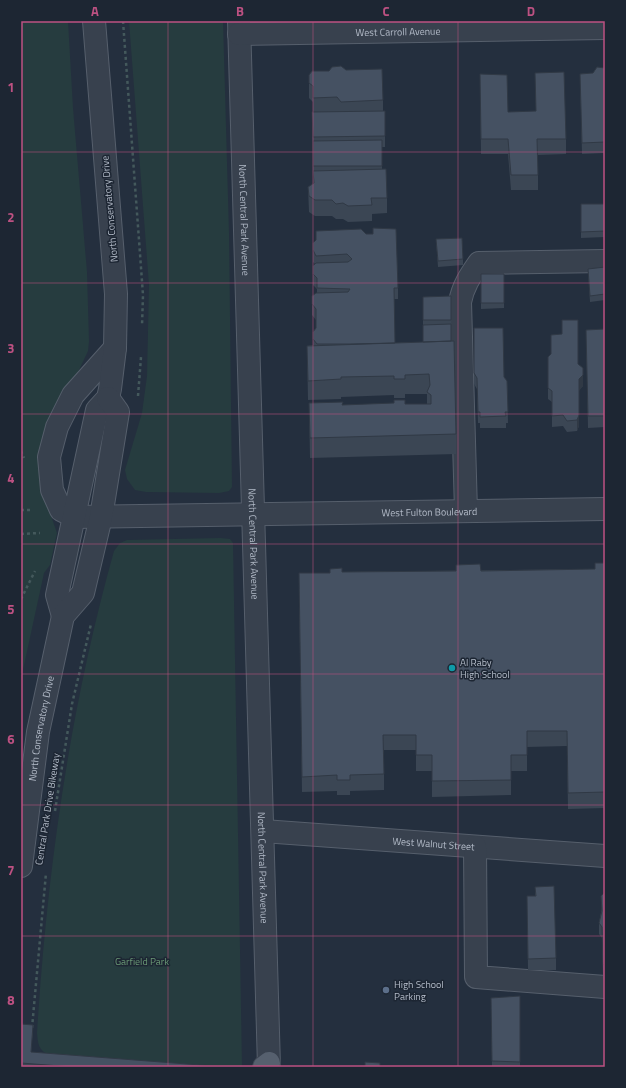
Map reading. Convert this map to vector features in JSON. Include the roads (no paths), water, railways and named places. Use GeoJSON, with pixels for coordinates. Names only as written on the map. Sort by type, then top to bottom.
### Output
{"type":"FeatureCollection","features":[{"type":"Feature","properties":{"kind":"street","name":"North Conservatory Drive"},"geometry":{"type":"LineString","coordinates":[[21,866],[38,732],[63,616],[57,595],[97,410],[108,398],[115,348],[116,294],[94,21]]}},
{"type":"Feature","properties":{"kind":"street","name":"West Carroll Avenue"},"geometry":{"type":"LineString","coordinates":[[239,27],[605,28]]}},
{"type":"Feature","properties":{"kind":"street","name":"North Central Park Avenue"},"geometry":{"type":"LineString","coordinates":[[239,27],[254,515],[267,1066]]}},
{"type":"Feature","properties":{"kind":"street"},"geometry":{"type":"LineString","coordinates":[[466,511],[460,302],[462,288],[479,263],[605,261]]}},
{"type":"Feature","properties":{"kind":"street"},"geometry":{"type":"LineString","coordinates":[[115,348],[73,395],[57,427],[49,457],[52,490],[61,510],[75,517],[254,515]]}},
{"type":"Feature","properties":{"kind":"street","name":"North Conservatory Drive"},"geometry":{"type":"LineString","coordinates":[[63,616],[83,593],[100,516],[118,412],[108,398]]}},
{"type":"Feature","properties":{"kind":"street","name":"West Fulton Boulevard"},"geometry":{"type":"LineString","coordinates":[[254,515],[605,509]]}},
{"type":"Feature","properties":{"kind":"street","name":"West Walnut Street"},"geometry":{"type":"LineString","coordinates":[[262,831],[605,856]]}},
{"type":"Feature","properties":{"kind":"street"},"geometry":{"type":"LineString","coordinates":[[475,847],[476,977],[605,987]]}},
{"type":"Feature","properties":{"kind":"place","name":"Al Raby High School"},"geometry":{"type":"Point","coordinates":[452,668]}},
{"type":"Feature","properties":{"kind":"place","name":"High School Parking"},"geometry":{"type":"Point","coordinates":[386,990]}},
{"type":"Feature","properties":{"kind":"park label","name":"Garfield Park"},"geometry":{"type":"Point","coordinates":[142,961]}}]}
